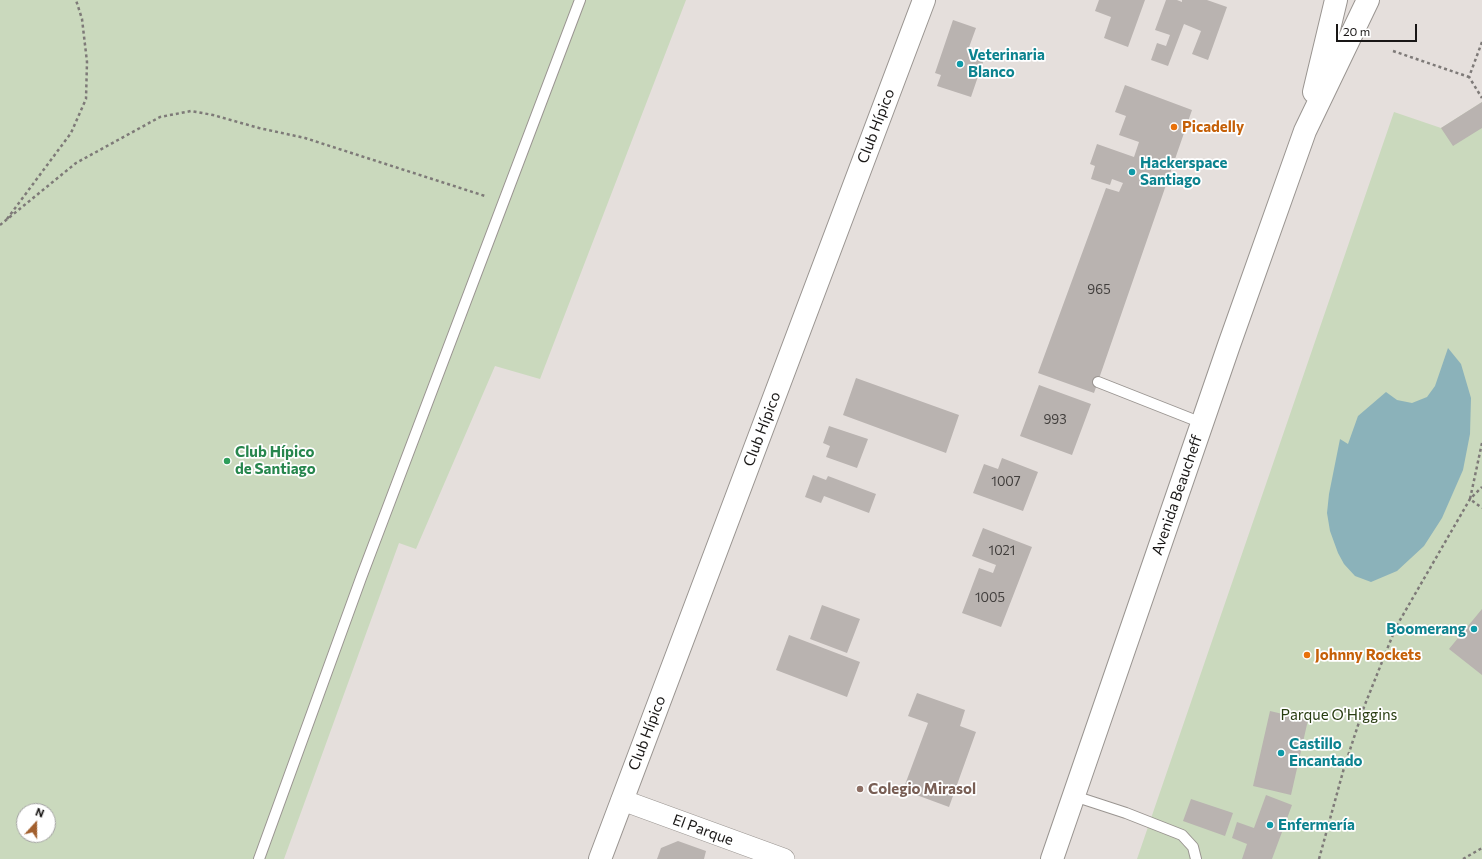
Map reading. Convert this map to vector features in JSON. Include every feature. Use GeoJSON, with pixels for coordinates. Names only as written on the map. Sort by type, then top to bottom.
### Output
{"type":"FeatureCollection","features":[{"type":"Feature","properties":{"kind":"main road","name":"Club Hípico"},"geometry":{"type":"LineString","coordinates":[[600,859],[924,0]]}},
{"type":"Feature","properties":{"kind":"main road","name":"Avenida Beaucheff"},"geometry":{"type":"LineString","coordinates":[[1052,859],[1202,423],[1305,131],[1336,0]]}},
{"type":"Feature","properties":{"kind":"main road","name":"Avenida Beaucheff"},"geometry":{"type":"LineString","coordinates":[[1305,131],[1368,0]]}},
{"type":"Feature","properties":{"kind":"street","name":"El Parque"},"geometry":{"type":"LineString","coordinates":[[622,800],[784,859]]}},
{"type":"Feature","properties":{"kind":"lane"},"geometry":{"type":"LineString","coordinates":[[259,859],[362,578],[580,0]]}},
{"type":"Feature","properties":{"kind":"lane"},"geometry":{"type":"LineString","coordinates":[[1098,382],[1202,423]]}},
{"type":"Feature","properties":{"kind":"lane"},"geometry":{"type":"LineString","coordinates":[[1074,796],[1126,813],[1182,835],[1193,847],[1196,859]]}},
{"type":"Feature","properties":{"kind":"path"},"geometry":{"type":"LineString","coordinates":[[3,223],[72,133],[86,99],[87,62],[82,19],[76,0]]}},
{"type":"Feature","properties":{"kind":"path"},"geometry":{"type":"LineString","coordinates":[[1469,76],[1482,42]]}},
{"type":"Feature","properties":{"kind":"path"},"geometry":{"type":"LineString","coordinates":[[1393,51],[1469,76],[1482,98]]}},
{"type":"Feature","properties":{"kind":"path"},"geometry":{"type":"LineString","coordinates":[[0,226],[76,163],[160,117],[191,111],[305,138],[504,203]]}},
{"type":"Feature","properties":{"kind":"path"},"geometry":{"type":"LineString","coordinates":[[1470,499],[1482,444]]}},
{"type":"Feature","properties":{"kind":"path"},"geometry":{"type":"LineString","coordinates":[[1319,859],[1344,768],[1364,707],[1396,627],[1470,499],[1482,487]]}},
{"type":"Feature","properties":{"kind":"path"},"geometry":{"type":"LineString","coordinates":[[1470,499],[1482,508]]}},
{"type":"Feature","properties":{"kind":"path"},"geometry":{"type":"LineString","coordinates":[[1463,859],[1482,848]]}},
{"type":"Feature","properties":{"kind":"green space","name":"Club Hípico de Santiago"},"geometry":{"type":"Polygon","coordinates":[[[0,0],[686,0],[540,379],[495,366],[416,549],[399,543],[284,859],[0,859],[0,0]]]}},
{"type":"Feature","properties":{"kind":"green space","name":"Parque O'Higgins"},"geometry":{"type":"Polygon","coordinates":[[[1482,102],[1482,859],[1137,859],[1394,112],[1441,128],[1482,102]]]}},
{"type":"Feature","properties":{"kind":"water"},"geometry":{"type":"Polygon","coordinates":[[[1448,348],[1461,364],[1471,398],[1470,434],[1463,470],[1442,518],[1424,546],[1397,571],[1371,582],[1355,576],[1344,564],[1338,553],[1330,531],[1327,513],[1329,494],[1340,439],[1348,444],[1358,416],[1386,392],[1397,400],[1412,403],[1427,397],[1435,386],[1448,348]]]}},
{"type":"Feature","properties":{"kind":"building"},"geometry":{"type":"Polygon","coordinates":[[[1099,0],[1145,0],[1128,47],[1104,38],[1111,17],[1095,11],[1099,0]]]}},
{"type":"Feature","properties":{"kind":"building"},"geometry":{"type":"Polygon","coordinates":[[[1166,0],[1177,0],[1182,2],[1182,0],[1207,0],[1227,7],[1208,60],[1192,54],[1201,31],[1184,24],[1168,66],[1151,60],[1157,43],[1166,46],[1170,35],[1155,30],[1166,0]]]}},
{"type":"Feature","properties":{"kind":"building","name":"Veterinaria Blanco"},"geometry":{"type":"Polygon","coordinates":[[[953,20],[976,28],[968,50],[985,56],[971,97],[937,86],[941,75],[935,73],[953,20]]]}},
{"type":"Feature","properties":{"kind":"building"},"geometry":{"type":"Polygon","coordinates":[[[1125,85],[1192,110],[1094,393],[1038,373],[1106,188],[1119,192],[1123,183],[1112,179],[1110,185],[1091,179],[1095,166],[1090,164],[1097,144],[1134,157],[1139,142],[1119,135],[1126,116],[1115,112],[1125,85]]]}},
{"type":"Feature","properties":{"kind":"building"},"geometry":{"type":"Polygon","coordinates":[[[1482,102],[1482,128],[1453,146],[1441,128],[1482,102]]]}},
{"type":"Feature","properties":{"kind":"building"},"geometry":{"type":"Polygon","coordinates":[[[856,378],[959,415],[946,453],[843,415],[856,378]]]}},
{"type":"Feature","properties":{"kind":"building"},"geometry":{"type":"Polygon","coordinates":[[[1039,385],[1091,404],[1072,455],[1020,436],[1039,385]]]}},
{"type":"Feature","properties":{"kind":"building"},"geometry":{"type":"Polygon","coordinates":[[[829,426],[868,439],[857,468],[826,457],[830,446],[823,443],[829,426]]]}},
{"type":"Feature","properties":{"kind":"building"},"geometry":{"type":"Polygon","coordinates":[[[1002,458],[1038,472],[1023,511],[973,493],[984,464],[998,469],[1002,458]]]}},
{"type":"Feature","properties":{"kind":"building"},"geometry":{"type":"Polygon","coordinates":[[[813,475],[826,480],[828,476],[876,494],[869,513],[824,496],[821,503],[805,497],[813,475]]]}},
{"type":"Feature","properties":{"kind":"building"},"geometry":{"type":"Polygon","coordinates":[[[983,528],[1032,547],[1001,627],[962,613],[979,568],[993,573],[996,565],[972,556],[983,528]]]}},
{"type":"Feature","properties":{"kind":"building"},"geometry":{"type":"Polygon","coordinates":[[[822,605],[860,619],[847,653],[810,639],[822,605]]]}},
{"type":"Feature","properties":{"kind":"building","name":"Boomerang"},"geometry":{"type":"Polygon","coordinates":[[[1482,609],[1482,675],[1449,649],[1482,609]]]}},
{"type":"Feature","properties":{"kind":"building"},"geometry":{"type":"Polygon","coordinates":[[[789,635],[860,662],[847,697],[776,670],[789,635]]]}},
{"type":"Feature","properties":{"kind":"building"},"geometry":{"type":"Polygon","coordinates":[[[917,693],[965,710],[960,726],[976,732],[949,807],[903,790],[928,723],[908,716],[917,693]]]}},
{"type":"Feature","properties":{"kind":"building","name":"Castillo Encantado"},"geometry":{"type":"Polygon","coordinates":[[[1270,711],[1308,720],[1291,795],[1253,786],[1270,711]]]}},
{"type":"Feature","properties":{"kind":"building","name":"Enfermería"},"geometry":{"type":"Polygon","coordinates":[[[1266,795],[1292,805],[1272,859],[1242,859],[1247,844],[1232,838],[1237,822],[1254,828],[1266,795]]]}},
{"type":"Feature","properties":{"kind":"building"},"geometry":{"type":"Polygon","coordinates":[[[1191,799],[1233,813],[1225,836],[1183,821],[1191,799]]]}},
{"type":"Feature","properties":{"kind":"building"},"geometry":{"type":"Polygon","coordinates":[[[678,841],[706,851],[704,859],[657,859],[661,848],[678,841]]]}},
{"type":"Feature","properties":{"kind":"place","name":"Veterinaria Blanco"},"geometry":{"type":"Point","coordinates":[960,64]}},
{"type":"Feature","properties":{"kind":"place","name":"Picadelly"},"geometry":{"type":"Point","coordinates":[1174,127]}},
{"type":"Feature","properties":{"kind":"place","name":"Hackerspace Santiago"},"geometry":{"type":"Point","coordinates":[1132,172]}},
{"type":"Feature","properties":{"kind":"place","name":"Club Hípico de Santiago"},"geometry":{"type":"Point","coordinates":[227,461]}},
{"type":"Feature","properties":{"kind":"place","name":"Boomerang"},"geometry":{"type":"Point","coordinates":[1474,629]}},
{"type":"Feature","properties":{"kind":"place","name":"Johnny Rockets"},"geometry":{"type":"Point","coordinates":[1307,655]}},
{"type":"Feature","properties":{"kind":"place","name":"Castillo Encantado"},"geometry":{"type":"Point","coordinates":[1281,753]}},
{"type":"Feature","properties":{"kind":"place","name":"Colegio Mirasol"},"geometry":{"type":"Point","coordinates":[860,789]}},
{"type":"Feature","properties":{"kind":"place","name":"Enfermería"},"geometry":{"type":"Point","coordinates":[1270,825]}}]}
